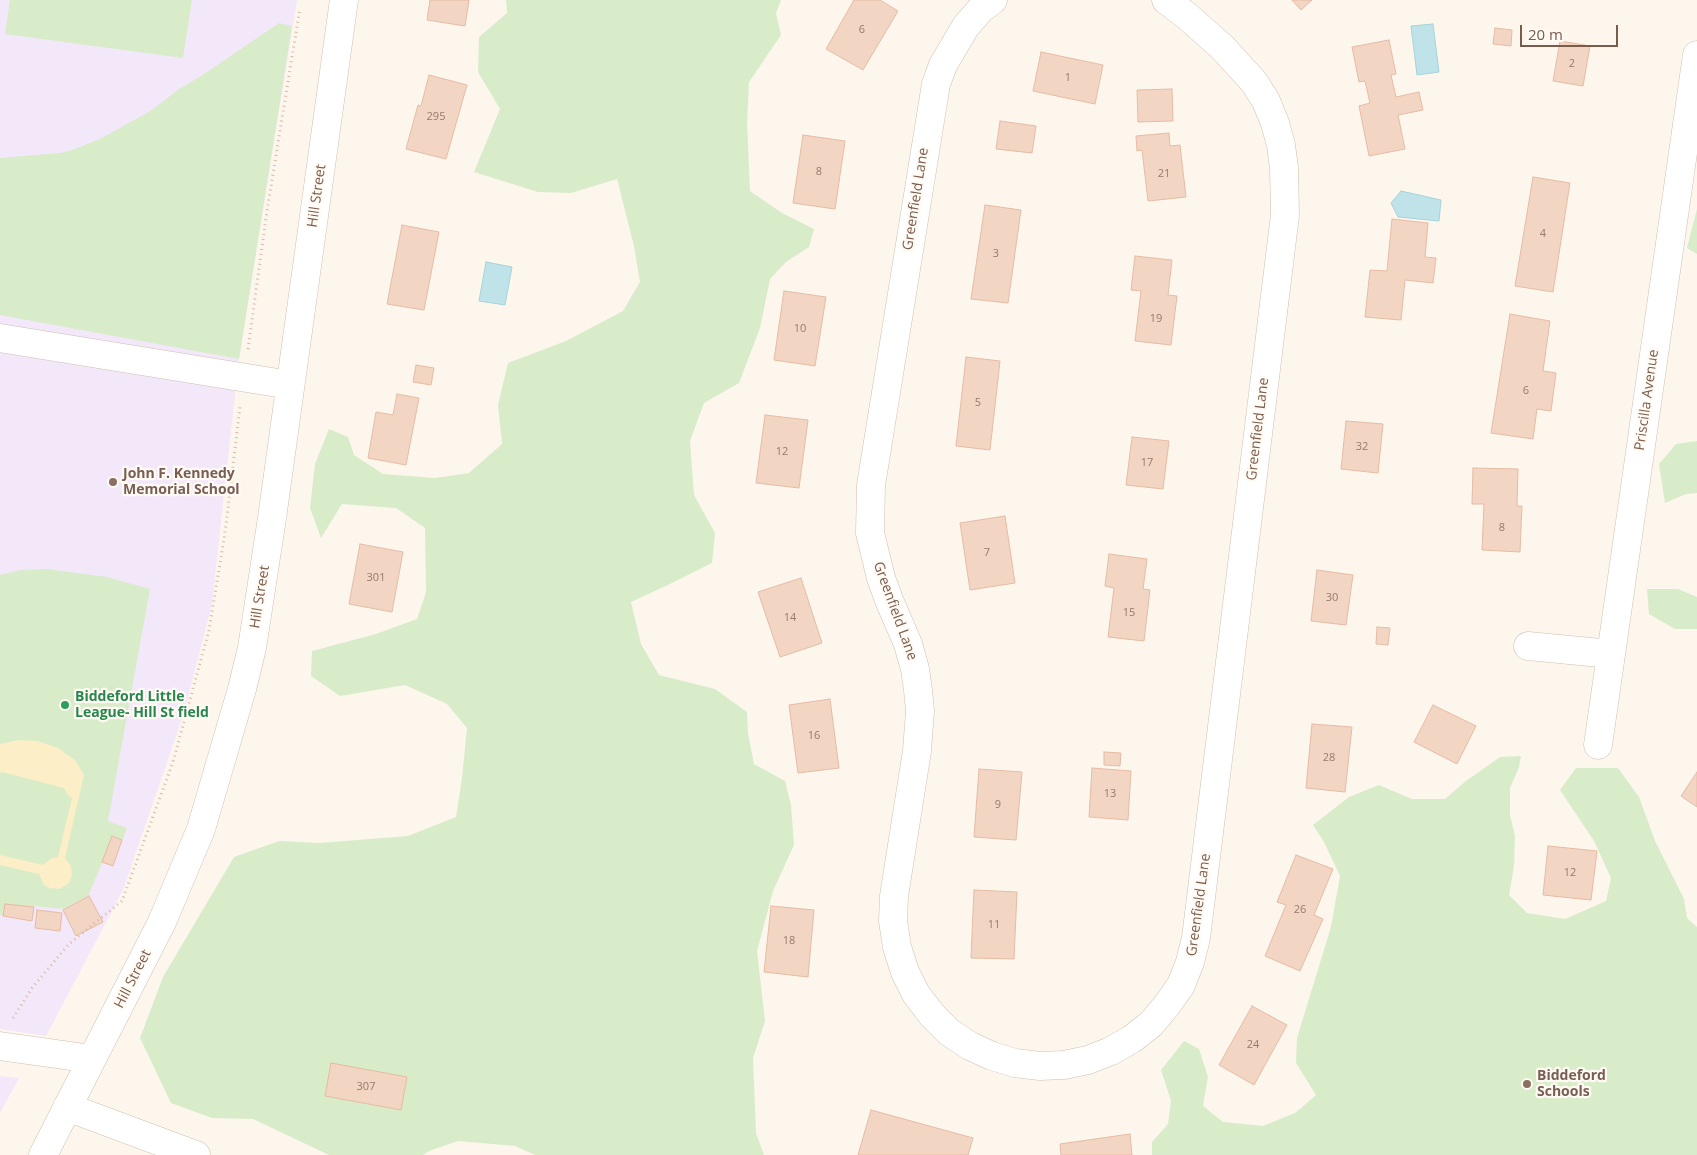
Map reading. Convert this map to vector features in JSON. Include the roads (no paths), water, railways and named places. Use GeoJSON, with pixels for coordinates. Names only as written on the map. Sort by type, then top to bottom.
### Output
{"type":"FeatureCollection","features":[{"type":"Feature","properties":{"kind":"street","name":"Hill Street"},"geometry":{"type":"LineString","coordinates":[[43,1155],[162,922],[201,829],[224,756],[252,648],[344,0]]}},
{"type":"Feature","properties":{"kind":"street","name":"Greenfield Lane"},"geometry":{"type":"LineString","coordinates":[[993,0],[981,9],[966,26],[943,65],[936,84],[870,485],[870,533],[881,578],[908,644],[915,669],[920,711],[918,751],[894,896],[897,947],[905,972],[922,1001],[932,1015],[949,1032],[970,1046],[992,1056],[1015,1063],[1040,1066],[1064,1065],[1088,1060],[1111,1051],[1132,1039],[1151,1024],[1167,1005],[1181,985],[1190,962],[1197,929],[1285,215],[1284,168],[1281,145],[1266,101],[1254,82],[1222,47],[1188,16],[1166,0]]}},
{"type":"Feature","properties":{"kind":"street","name":"Priscilla Avenue"},"geometry":{"type":"LineString","coordinates":[[1598,745],[1697,55]]}},
{"type":"Feature","properties":{"kind":"street"},"geometry":{"type":"LineString","coordinates":[[0,338],[290,385]]}},
{"type":"Feature","properties":{"kind":"street"},"geometry":{"type":"LineString","coordinates":[[1528,646],[1611,654]]}},
{"type":"Feature","properties":{"kind":"street"},"geometry":{"type":"LineString","coordinates":[[5,1035],[92,1059]]}},
{"type":"Feature","properties":{"kind":"street"},"geometry":{"type":"LineString","coordinates":[[67,1107],[196,1155]]}},
{"type":"Feature","properties":{"kind":"water"},"geometry":{"type":"Polygon","coordinates":[[[1433,24],[1439,72],[1417,75],[1411,26],[1433,24]]]}},
{"type":"Feature","properties":{"kind":"water"},"geometry":{"type":"Polygon","coordinates":[[[1401,191],[1441,200],[1439,221],[1398,217],[1391,203],[1401,191]]]}},
{"type":"Feature","properties":{"kind":"water"},"geometry":{"type":"Polygon","coordinates":[[[486,262],[512,267],[505,305],[479,301],[486,262]]]}},
{"type":"Feature","properties":{"kind":"place","name":"John F. Kennedy Memorial School"},"geometry":{"type":"Point","coordinates":[113,482]}},
{"type":"Feature","properties":{"kind":"place","name":"Biddeford Little League- Hill St field"},"geometry":{"type":"Point","coordinates":[65,705]}},
{"type":"Feature","properties":{"kind":"place","name":"Biddeford Schools"},"geometry":{"type":"Point","coordinates":[1527,1084]}}]}
